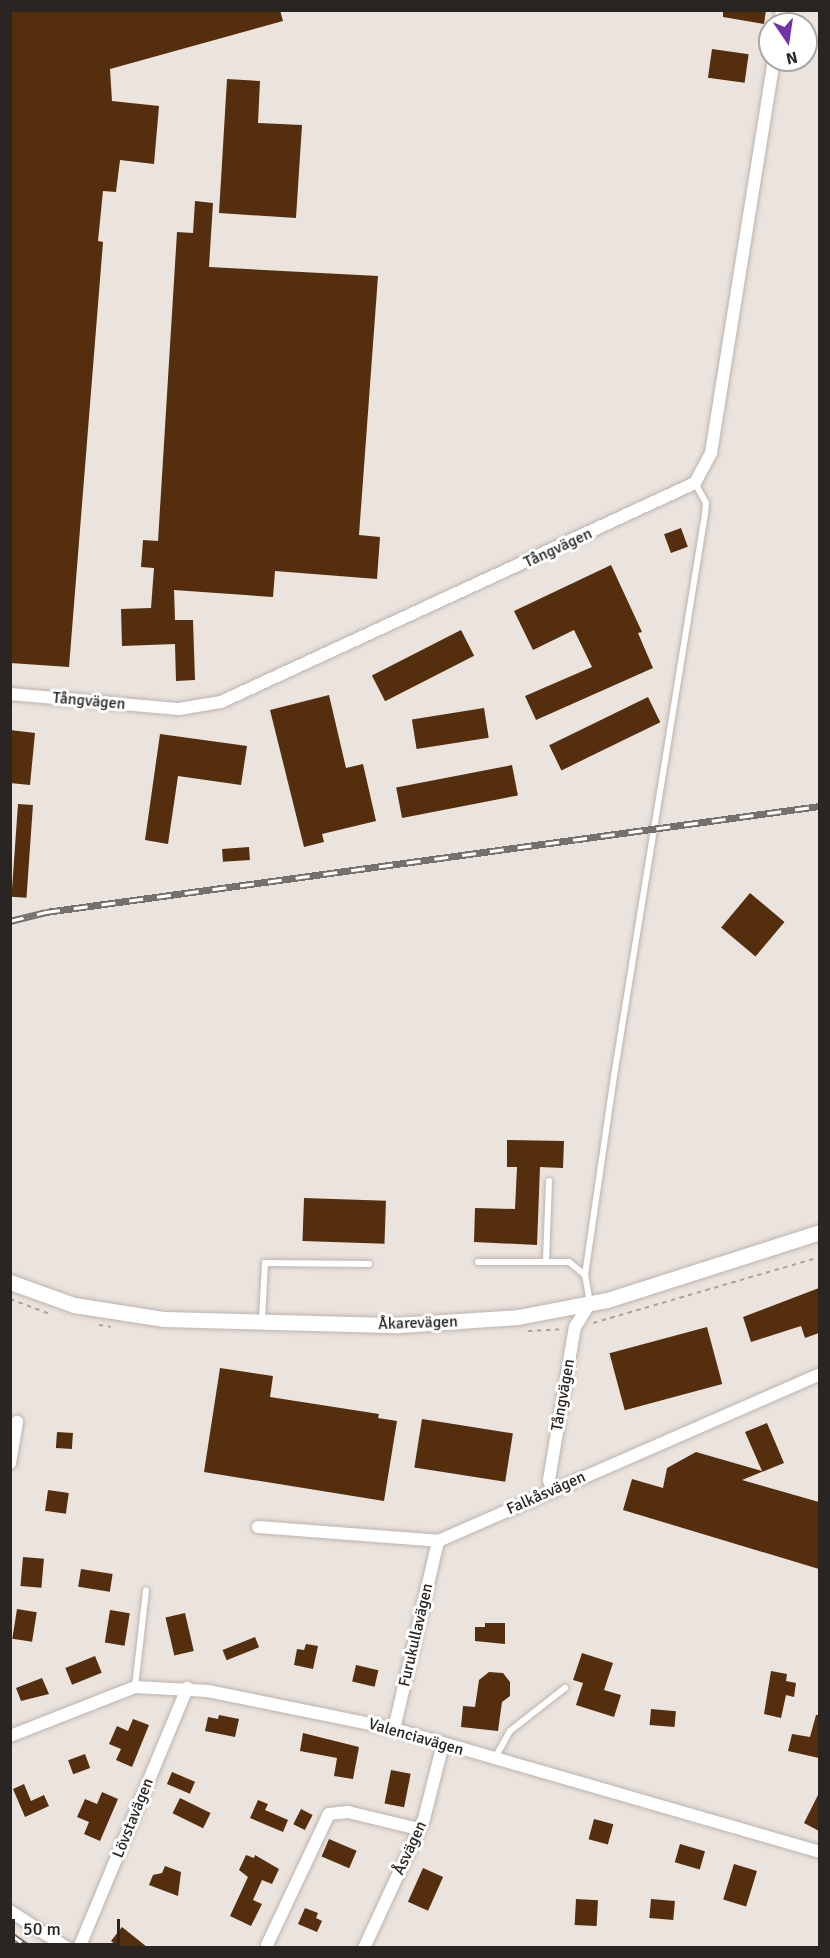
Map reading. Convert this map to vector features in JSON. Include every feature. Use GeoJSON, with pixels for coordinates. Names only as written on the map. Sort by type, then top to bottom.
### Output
{"type":"FeatureCollection","features":[{"type":"Feature","properties":{"kind":"street"},"geometry":{"type":"LineString","coordinates":[[695,483],[711,453],[772,72]]}},
{"type":"Feature","properties":{"kind":"street","name":"Tångvägen"},"geometry":{"type":"LineString","coordinates":[[10,694],[178,709],[221,702],[695,483]]}},
{"type":"Feature","properties":{"kind":"street","name":"Åkarevägen"},"geometry":{"type":"LineString","coordinates":[[10,1282],[74,1305],[163,1319],[262,1324],[399,1325],[518,1317],[590,1303],[819,1232]]}},
{"type":"Feature","properties":{"kind":"street","name":"Tångvägen"},"geometry":{"type":"LineString","coordinates":[[552,1490],[549,1480],[575,1327],[590,1303]]}},
{"type":"Feature","properties":{"kind":"street","name":"Falkåsvägen"},"geometry":{"type":"LineString","coordinates":[[258,1527],[438,1541],[819,1374]]}},
{"type":"Feature","properties":{"kind":"street"},"geometry":{"type":"LineString","coordinates":[[10,1463],[17,1422]]}},
{"type":"Feature","properties":{"kind":"street","name":"Furukullavägen"},"geometry":{"type":"LineString","coordinates":[[394,1729],[438,1541]]}},
{"type":"Feature","properties":{"kind":"street","name":"Valenciavägen"},"geometry":{"type":"LineString","coordinates":[[10,1736],[135,1687],[187,1688],[263,1700],[394,1729],[819,1852]]}},
{"type":"Feature","properties":{"kind":"street","name":"Lövstavägen"},"geometry":{"type":"LineString","coordinates":[[79,1947],[187,1688]]}},
{"type":"Feature","properties":{"kind":"street","name":"Åsvägen"},"geometry":{"type":"LineString","coordinates":[[364,1947],[419,1829],[443,1744]]}},
{"type":"Feature","properties":{"kind":"street"},"geometry":{"type":"LineString","coordinates":[[267,1945],[330,1814],[348,1812],[419,1829]]}},
{"type":"Feature","properties":{"kind":"street"},"geometry":{"type":"LineString","coordinates":[[10,1911],[67,1947]]}},
{"type":"Feature","properties":{"kind":"lane"},"geometry":{"type":"LineString","coordinates":[[590,1303],[585,1275],[705,514],[706,503],[695,483]]}},
{"type":"Feature","properties":{"kind":"lane"},"geometry":{"type":"LineString","coordinates":[[546,1260],[549,1181]]}},
{"type":"Feature","properties":{"kind":"lane"},"geometry":{"type":"LineString","coordinates":[[478,1262],[546,1260],[569,1262],[585,1275]]}},
{"type":"Feature","properties":{"kind":"lane"},"geometry":{"type":"LineString","coordinates":[[262,1324],[265,1263],[369,1264]]}},
{"type":"Feature","properties":{"kind":"lane"},"geometry":{"type":"LineString","coordinates":[[135,1687],[146,1591]]}},
{"type":"Feature","properties":{"kind":"lane"},"geometry":{"type":"LineString","coordinates":[[494,1759],[510,1731],[565,1688]]}},
{"type":"Feature","properties":{"kind":"building"},"geometry":{"type":"Polygon","coordinates":[[[10,10],[280,10],[283,21],[110,69],[112,101],[159,106],[154,164],[120,160],[116,192],[103,191],[98,241],[103,242],[69,667],[10,663],[10,10]]]}},
{"type":"Feature","properties":{"kind":"building"},"geometry":{"type":"Polygon","coordinates":[[[723,10],[766,10],[766,12],[758,12],[758,23],[723,17],[723,10]]]}},
{"type":"Feature","properties":{"kind":"building"},"geometry":{"type":"Polygon","coordinates":[[[712,49],[749,54],[745,83],[708,78],[712,49]]]}},
{"type":"Feature","properties":{"kind":"building"},"geometry":{"type":"Polygon","coordinates":[[[227,79],[260,81],[258,123],[302,125],[296,218],[219,213],[227,79]]]}},
{"type":"Feature","properties":{"kind":"building"},"geometry":{"type":"Polygon","coordinates":[[[195,201],[213,203],[209,267],[378,276],[359,535],[380,537],[377,579],[275,571],[273,597],[174,590],[175,620],[193,620],[195,680],[176,681],[175,644],[122,646],[121,609],[151,608],[154,568],[141,567],[143,540],[158,541],[177,232],[193,233],[195,201]]]}},
{"type":"Feature","properties":{"kind":"building"},"geometry":{"type":"Polygon","coordinates":[[[681,528],[688,547],[671,553],[664,534],[681,528]]]}},
{"type":"Feature","properties":{"kind":"building"},"geometry":{"type":"Polygon","coordinates":[[[611,565],[642,632],[638,633],[653,668],[536,720],[525,696],[592,667],[574,630],[533,650],[514,611],[611,565]]]}},
{"type":"Feature","properties":{"kind":"building"},"geometry":{"type":"Polygon","coordinates":[[[461,630],[474,656],[385,701],[372,675],[461,630]]]}},
{"type":"Feature","properties":{"kind":"building"},"geometry":{"type":"Polygon","coordinates":[[[329,695],[346,768],[363,764],[376,821],[322,834],[324,842],[304,847],[270,710],[329,695]]]}},
{"type":"Feature","properties":{"kind":"building"},"geometry":{"type":"Polygon","coordinates":[[[648,697],[660,722],[561,770],[549,745],[648,697]]]}},
{"type":"Feature","properties":{"kind":"building"},"geometry":{"type":"Polygon","coordinates":[[[484,708],[489,738],[417,749],[412,719],[484,708]]]}},
{"type":"Feature","properties":{"kind":"building"},"geometry":{"type":"Polygon","coordinates":[[[10,730],[35,733],[30,785],[10,783],[10,730]]]}},
{"type":"Feature","properties":{"kind":"building"},"geometry":{"type":"Polygon","coordinates":[[[160,734],[247,746],[241,785],[178,776],[168,844],[145,840],[160,734]]]}},
{"type":"Feature","properties":{"kind":"building"},"geometry":{"type":"Polygon","coordinates":[[[512,765],[518,795],[402,818],[396,788],[512,765]]]}},
{"type":"Feature","properties":{"kind":"building"},"geometry":{"type":"Polygon","coordinates":[[[18,804],[33,805],[26,898],[12,897],[18,804]]]}},
{"type":"Feature","properties":{"kind":"building"},"geometry":{"type":"Polygon","coordinates":[[[249,847],[250,860],[223,862],[222,849],[249,847]]]}},
{"type":"Feature","properties":{"kind":"building"},"geometry":{"type":"Polygon","coordinates":[[[750,893],[784,922],[756,956],[721,927],[750,893]]]}},
{"type":"Feature","properties":{"kind":"building"},"geometry":{"type":"Polygon","coordinates":[[[507,1140],[564,1141],[563,1168],[540,1167],[537,1245],[474,1242],[475,1208],[515,1209],[517,1167],[507,1167],[507,1140]]]}},
{"type":"Feature","properties":{"kind":"building"},"geometry":{"type":"Polygon","coordinates":[[[304,1198],[386,1201],[384,1244],[302,1241],[304,1198]]]}},
{"type":"Feature","properties":{"kind":"building"},"geometry":{"type":"Polygon","coordinates":[[[819,1288],[819,1333],[805,1338],[801,1326],[751,1342],[743,1317],[819,1288]]]}},
{"type":"Feature","properties":{"kind":"building"},"geometry":{"type":"Polygon","coordinates":[[[707,1327],[722,1384],[625,1410],[609,1353],[707,1327]]]}},
{"type":"Feature","properties":{"kind":"building"},"geometry":{"type":"Polygon","coordinates":[[[220,1368],[273,1376],[270,1397],[379,1414],[378,1418],[397,1421],[384,1501],[204,1472],[220,1368]]]}},
{"type":"Feature","properties":{"kind":"building"},"geometry":{"type":"Polygon","coordinates":[[[422,1419],[513,1433],[505,1482],[414,1467],[422,1419]]]}},
{"type":"Feature","properties":{"kind":"building"},"geometry":{"type":"Polygon","coordinates":[[[767,1423],[784,1463],[742,1480],[819,1502],[819,1569],[623,1510],[632,1479],[663,1488],[667,1468],[696,1452],[762,1471],[745,1432],[767,1423]]]}},
{"type":"Feature","properties":{"kind":"building"},"geometry":{"type":"Polygon","coordinates":[[[57,1432],[73,1433],[72,1449],[56,1448],[57,1432]]]}},
{"type":"Feature","properties":{"kind":"building"},"geometry":{"type":"Polygon","coordinates":[[[48,1490],[69,1493],[66,1514],[45,1511],[48,1490]]]}},
{"type":"Feature","properties":{"kind":"building"},"geometry":{"type":"Polygon","coordinates":[[[23,1557],[44,1559],[41,1588],[20,1586],[23,1557]]]}},
{"type":"Feature","properties":{"kind":"building"},"geometry":{"type":"Polygon","coordinates":[[[81,1569],[113,1574],[110,1592],[78,1587],[81,1569]]]}},
{"type":"Feature","properties":{"kind":"building"},"geometry":{"type":"Polygon","coordinates":[[[17,1609],[37,1612],[32,1642],[12,1639],[17,1609]]]}},
{"type":"Feature","properties":{"kind":"building"},"geometry":{"type":"Polygon","coordinates":[[[110,1610],[130,1613],[125,1646],[105,1643],[110,1610]]]}},
{"type":"Feature","properties":{"kind":"building"},"geometry":{"type":"Polygon","coordinates":[[[185,1613],[194,1651],[174,1655],[166,1617],[185,1613]]]}},
{"type":"Feature","properties":{"kind":"building"},"geometry":{"type":"Polygon","coordinates":[[[485,1623],[505,1623],[505,1644],[475,1641],[475,1627],[485,1627],[485,1623]]]}},
{"type":"Feature","properties":{"kind":"building"},"geometry":{"type":"Polygon","coordinates":[[[255,1637],[259,1647],[227,1660],[223,1650],[255,1637]]]}},
{"type":"Feature","properties":{"kind":"building"},"geometry":{"type":"Polygon","coordinates":[[[306,1644],[318,1646],[313,1669],[294,1665],[297,1649],[304,1650],[306,1644]]]}},
{"type":"Feature","properties":{"kind":"building"},"geometry":{"type":"Polygon","coordinates":[[[582,1653],[613,1663],[604,1690],[621,1695],[614,1717],[576,1705],[583,1683],[573,1680],[582,1653]]]}},
{"type":"Feature","properties":{"kind":"building"},"geometry":{"type":"Polygon","coordinates":[[[95,1656],[102,1673],[72,1685],[65,1668],[95,1656]]]}},
{"type":"Feature","properties":{"kind":"building"},"geometry":{"type":"Polygon","coordinates":[[[356,1665],[378,1670],[375,1687],[352,1682],[356,1665]]]}},
{"type":"Feature","properties":{"kind":"building"},"geometry":{"type":"Polygon","coordinates":[[[771,1671],[787,1674],[786,1681],[796,1683],[794,1697],[786,1695],[781,1718],[764,1714],[771,1671]]]}},
{"type":"Feature","properties":{"kind":"building"},"geometry":{"type":"Polygon","coordinates":[[[489,1672],[503,1673],[510,1682],[510,1696],[502,1702],[498,1731],[461,1727],[463,1706],[475,1707],[479,1680],[489,1672]]]}},
{"type":"Feature","properties":{"kind":"building"},"geometry":{"type":"Polygon","coordinates":[[[42,1678],[49,1694],[21,1701],[16,1688],[42,1678]]]}},
{"type":"Feature","properties":{"kind":"building"},"geometry":{"type":"Polygon","coordinates":[[[651,1709],[676,1711],[675,1727],[650,1725],[651,1709]]]}},
{"type":"Feature","properties":{"kind":"building"},"geometry":{"type":"Polygon","coordinates":[[[219,1715],[239,1719],[235,1737],[205,1731],[208,1717],[218,1719],[219,1715]]]}},
{"type":"Feature","properties":{"kind":"building"},"geometry":{"type":"Polygon","coordinates":[[[816,1715],[819,1715],[819,1758],[788,1751],[792,1734],[810,1737],[816,1715]]]}},
{"type":"Feature","properties":{"kind":"building"},"geometry":{"type":"Polygon","coordinates":[[[133,1719],[149,1725],[132,1767],[116,1760],[121,1749],[109,1744],[117,1726],[128,1731],[133,1719]]]}},
{"type":"Feature","properties":{"kind":"building"},"geometry":{"type":"Polygon","coordinates":[[[303,1733],[359,1747],[353,1779],[334,1776],[337,1758],[300,1751],[303,1733]]]}},
{"type":"Feature","properties":{"kind":"building"},"geometry":{"type":"Polygon","coordinates":[[[85,1754],[90,1768],[73,1774],[68,1760],[85,1754]]]}},
{"type":"Feature","properties":{"kind":"building"},"geometry":{"type":"Polygon","coordinates":[[[391,1770],[411,1774],[404,1807],[385,1803],[391,1770]]]}},
{"type":"Feature","properties":{"kind":"building"},"geometry":{"type":"Polygon","coordinates":[[[172,1772],[195,1782],[190,1794],[167,1784],[172,1772]]]}},
{"type":"Feature","properties":{"kind":"building"},"geometry":{"type":"Polygon","coordinates":[[[24,1784],[31,1801],[44,1795],[49,1806],[25,1817],[13,1789],[24,1784]]]}},
{"type":"Feature","properties":{"kind":"building"},"geometry":{"type":"Polygon","coordinates":[[[102,1792],[118,1799],[100,1841],[84,1834],[89,1822],[77,1817],[85,1799],[97,1804],[102,1792]]]}},
{"type":"Feature","properties":{"kind":"building"},"geometry":{"type":"Polygon","coordinates":[[[819,1793],[819,1831],[804,1823],[819,1793]]]}},
{"type":"Feature","properties":{"kind":"building"},"geometry":{"type":"Polygon","coordinates":[[[180,1798],[211,1813],[203,1828],[173,1813],[180,1798]]]}},
{"type":"Feature","properties":{"kind":"building"},"geometry":{"type":"Polygon","coordinates":[[[258,1800],[268,1804],[265,1810],[288,1820],[283,1832],[250,1818],[258,1800]]]}},
{"type":"Feature","properties":{"kind":"building"},"geometry":{"type":"Polygon","coordinates":[[[301,1809],[313,1815],[305,1830],[293,1824],[301,1809]]]}},
{"type":"Feature","properties":{"kind":"building"},"geometry":{"type":"Polygon","coordinates":[[[594,1819],[613,1824],[608,1844],[589,1839],[594,1819]]]}},
{"type":"Feature","properties":{"kind":"building"},"geometry":{"type":"Polygon","coordinates":[[[329,1839],[357,1851],[349,1868],[322,1856],[329,1839]]]}},
{"type":"Feature","properties":{"kind":"building"},"geometry":{"type":"Polygon","coordinates":[[[680,1844],[705,1851],[700,1869],[675,1862],[680,1844]]]}},
{"type":"Feature","properties":{"kind":"building"},"geometry":{"type":"Polygon","coordinates":[[[246,1855],[254,1858],[255,1855],[279,1869],[272,1884],[262,1880],[253,1900],[262,1904],[251,1926],[230,1916],[248,1877],[239,1870],[246,1855]]]}},
{"type":"Feature","properties":{"kind":"building"},"geometry":{"type":"Polygon","coordinates":[[[734,1864],[757,1871],[746,1906],[723,1899],[734,1864]]]}},
{"type":"Feature","properties":{"kind":"building"},"geometry":{"type":"Polygon","coordinates":[[[165,1866],[181,1872],[178,1896],[149,1885],[153,1875],[162,1873],[165,1866]]]}},
{"type":"Feature","properties":{"kind":"building"},"geometry":{"type":"Polygon","coordinates":[[[423,1868],[443,1877],[428,1911],[408,1902],[423,1868]]]}},
{"type":"Feature","properties":{"kind":"building"},"geometry":{"type":"Polygon","coordinates":[[[576,1899],[598,1900],[597,1926],[575,1925],[576,1899]]]}},
{"type":"Feature","properties":{"kind":"building"},"geometry":{"type":"Polygon","coordinates":[[[651,1899],[675,1901],[673,1920],[649,1918],[651,1899]]]}},
{"type":"Feature","properties":{"kind":"building"},"geometry":{"type":"Polygon","coordinates":[[[305,1908],[318,1913],[316,1918],[322,1921],[317,1932],[298,1924],[305,1908]]]}},
{"type":"Feature","properties":{"kind":"building"},"geometry":{"type":"Polygon","coordinates":[[[122,1927],[147,1947],[119,1947],[111,1941],[122,1927]]]}},
{"type":"Feature","properties":{"kind":"railway"},"geometry":{"type":"LineString","coordinates":[[10,921],[46,912],[820,806]]}},
{"type":"Feature","properties":{"kind":"railway"},"geometry":{"type":"LineString","coordinates":[[10,1934],[30,1948]]}}]}
